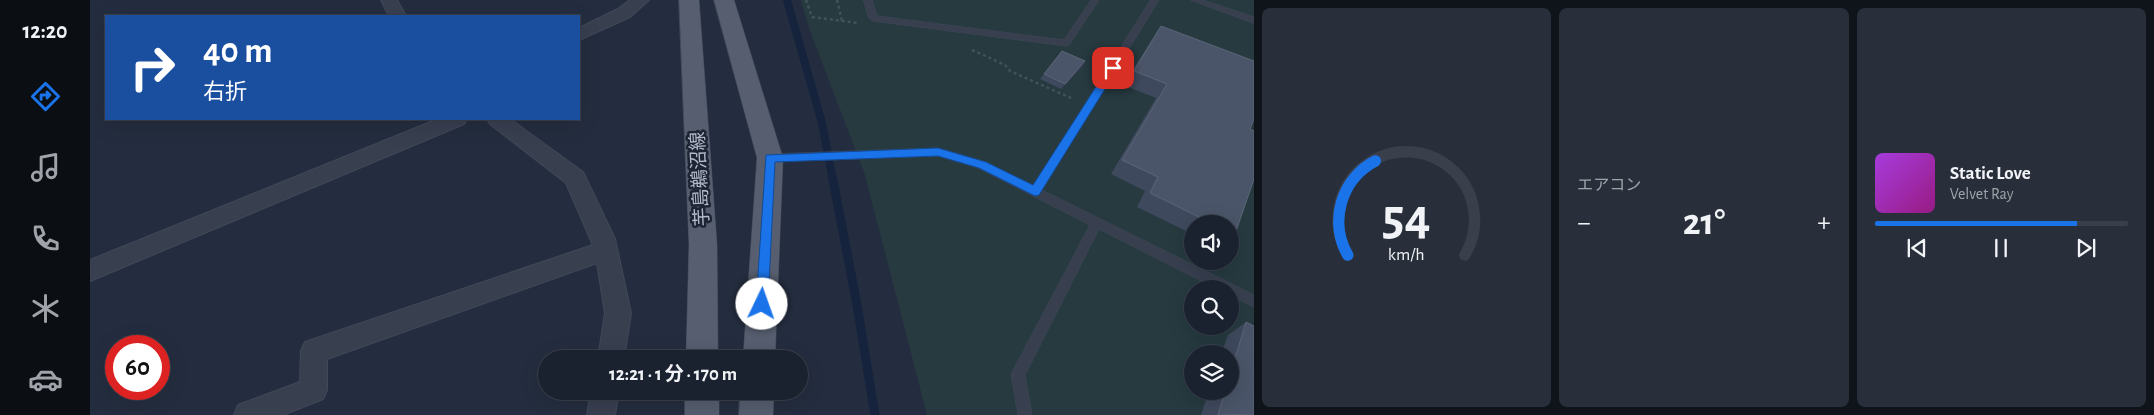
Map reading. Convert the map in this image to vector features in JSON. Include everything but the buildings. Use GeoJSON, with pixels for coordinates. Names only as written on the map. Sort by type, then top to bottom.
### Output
{"type":"FeatureCollection","features":[{"type":"Feature","properties":{"kind":"main road","name":"芋島鵜沼線"},"geometry":{"type":"LineString","coordinates":[[690,0],[703,245],[702,350]]}},
{"type":"Feature","properties":{"kind":"main road"},"geometry":{"type":"LineString","coordinates":[[724,0],[770,158],[759,350]]}},
{"type":"Feature","properties":{"kind":"main road"},"geometry":{"type":"LineString","coordinates":[[702,400],[702,415]]}},
{"type":"Feature","properties":{"kind":"main road"},"geometry":{"type":"LineString","coordinates":[[756,415],[757,400]]}},
{"type":"Feature","properties":{"kind":"street"},"geometry":{"type":"LineString","coordinates":[[389,0],[396,15]]}},
{"type":"Feature","properties":{"kind":"street"},"geometry":{"type":"LineString","coordinates":[[580,35],[624,14],[641,0]]}},
{"type":"Feature","properties":{"kind":"street"},"geometry":{"type":"LineString","coordinates":[[90,271],[455,120]]}},
{"type":"Feature","properties":{"kind":"street"},"geometry":{"type":"LineString","coordinates":[[498,120],[575,178],[603,239],[606,250],[618,313],[612,350]]}},
{"type":"Feature","properties":{"kind":"street"},"geometry":{"type":"LineString","coordinates":[[248,415],[313,390],[314,351],[606,250]]}},
{"type":"Feature","properties":{"kind":"street"},"geometry":{"type":"LineString","coordinates":[[602,415],[604,400]]}},
{"type":"Feature","properties":{"kind":"lane"},"geometry":{"type":"LineString","coordinates":[[868,0],[873,18],[1066,43],[1095,0]]}},
{"type":"Feature","properties":{"kind":"lane"},"geometry":{"type":"LineString","coordinates":[[1035,192],[1155,0]]}},
{"type":"Feature","properties":{"kind":"lane"},"geometry":{"type":"LineString","coordinates":[[1195,0],[1254,20]]}},
{"type":"Feature","properties":{"kind":"lane"},"geometry":{"type":"LineString","coordinates":[[770,158],[938,152],[982,165],[1211,280]]}},
{"type":"Feature","properties":{"kind":"lane"},"geometry":{"type":"LineString","coordinates":[[1025,415],[1018,374],[1097,223]]}},
{"type":"Feature","properties":{"kind":"lane"},"geometry":{"type":"LineString","coordinates":[[1239,294],[1254,301]]}},
{"type":"Feature","properties":{"kind":"path"},"geometry":{"type":"LineString","coordinates":[[806,0],[812,17],[862,24]]}},
{"type":"Feature","properties":{"kind":"path"},"geometry":{"type":"LineString","coordinates":[[837,0],[842,21]]}},
{"type":"Feature","properties":{"kind":"path"},"geometry":{"type":"LineString","coordinates":[[972,49],[1005,65],[1010,71],[1074,100],[1061,120],[1070,135]]}},
{"type":"Feature","properties":{"kind":"shaded area"},"geometry":{"type":"Polygon","coordinates":[[[801,0],[1254,0],[1254,415],[927,415],[865,175],[809,28],[801,0]]]}},
{"type":"Feature","properties":{"kind":"waterway"},"geometry":{"type":"LineString","coordinates":[[787,0],[822,123],[833,181]]}},
{"type":"Feature","properties":{"kind":"waterway"},"geometry":{"type":"LineString","coordinates":[[833,180],[857,305],[875,415]]}},
{"type":"Feature","properties":{"kind":"route"},"geometry":{"type":"LineString","coordinates":[[762,304],[770,158],[938,152],[982,165],[1035,192],[1113,68]]}}]}
